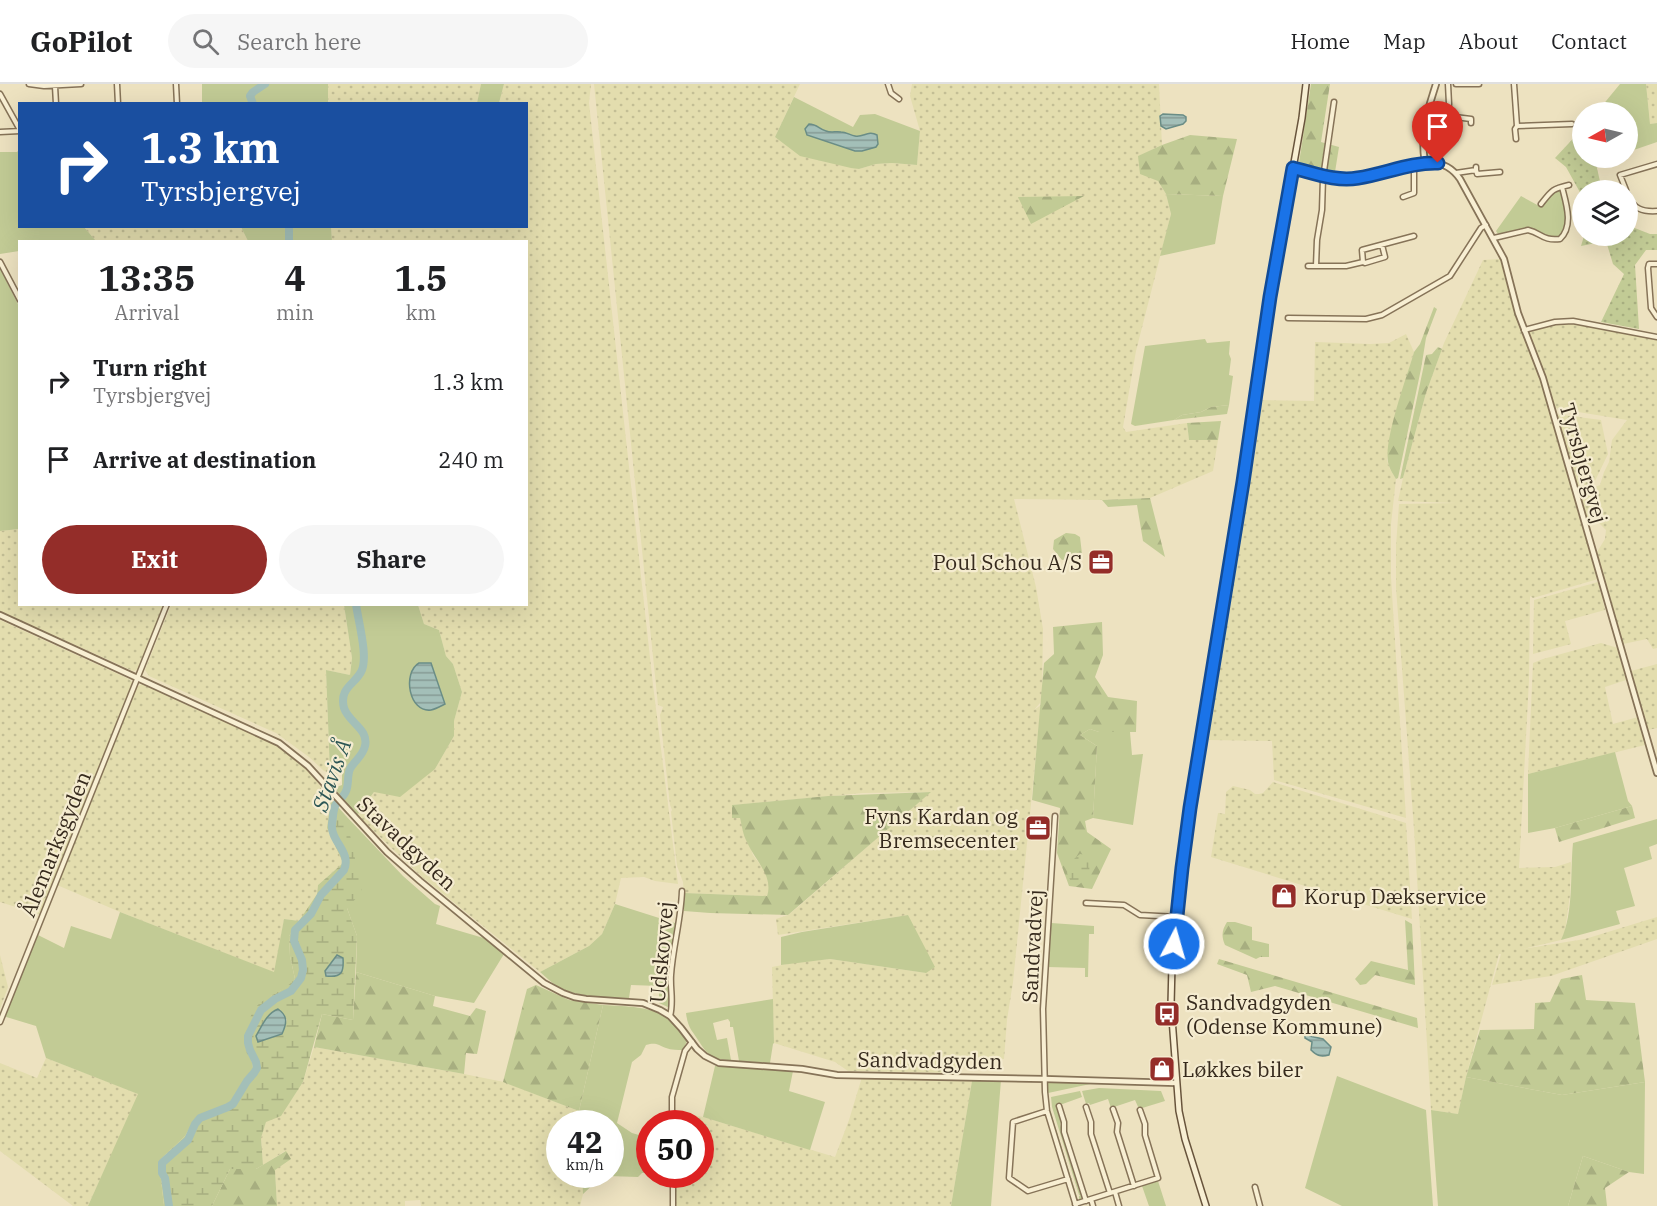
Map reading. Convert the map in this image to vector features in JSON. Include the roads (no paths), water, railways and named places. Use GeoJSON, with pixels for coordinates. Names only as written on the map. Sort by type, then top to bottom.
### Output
{"type":"FeatureCollection","features":[{"type":"Feature","properties":{"kind":"main road"},"geometry":{"type":"LineString","coordinates":[[1206,1206],[1181,1125],[1176,1083],[1171,988],[1177,917],[1190,808],[1240,502],[1270,297],[1307,84]]}},
{"type":"Feature","properties":{"kind":"street"},"geometry":{"type":"LineString","coordinates":[[29,84],[39,86],[81,84]]}},
{"type":"Feature","properties":{"kind":"street"},"geometry":{"type":"LineString","coordinates":[[117,84],[118,102]]}},
{"type":"Feature","properties":{"kind":"street"},"geometry":{"type":"LineString","coordinates":[[176,84],[177,102]]}},
{"type":"Feature","properties":{"kind":"street"},"geometry":{"type":"LineString","coordinates":[[888,84],[891,93],[899,99]]}},
{"type":"Feature","properties":{"kind":"street"},"geometry":{"type":"LineString","coordinates":[[1425,164],[1422,132],[1436,84]]}},
{"type":"Feature","properties":{"kind":"street"},"geometry":{"type":"LineString","coordinates":[[1422,132],[1444,137],[1448,84]]}},
{"type":"Feature","properties":{"kind":"street"},"geometry":{"type":"LineString","coordinates":[[1456,84],[1479,84]]}},
{"type":"Feature","properties":{"kind":"street"},"geometry":{"type":"LineString","coordinates":[[1514,84],[1516,139]]}},
{"type":"Feature","properties":{"kind":"street"},"geometry":{"type":"LineString","coordinates":[[55,86],[56,102]]}},
{"type":"Feature","properties":{"kind":"street"},"geometry":{"type":"LineString","coordinates":[[0,94],[18,127]]}},
{"type":"Feature","properties":{"kind":"street"},"geometry":{"type":"LineString","coordinates":[[1316,266],[1323,175],[1334,102]]}},
{"type":"Feature","properties":{"kind":"street"},"geometry":{"type":"LineString","coordinates":[[1447,116],[1472,119],[1471,123]]}},
{"type":"Feature","properties":{"kind":"street"},"geometry":{"type":"LineString","coordinates":[[1517,126],[1572,124]]}},
{"type":"Feature","properties":{"kind":"street"},"geometry":{"type":"LineString","coordinates":[[0,132],[18,131]]}},
{"type":"Feature","properties":{"kind":"street"},"geometry":{"type":"LineString","coordinates":[[1293,168],[1342,179],[1359,178],[1438,163],[1456,172],[1476,169],[1477,174],[1500,172]]}},
{"type":"Feature","properties":{"kind":"street"},"geometry":{"type":"LineString","coordinates":[[1622,180],[1620,175],[1657,164]]}},
{"type":"Feature","properties":{"kind":"street"},"geometry":{"type":"LineString","coordinates":[[1403,197],[1414,193],[1414,166]]}},
{"type":"Feature","properties":{"kind":"street","name":"Tyrsbjergvej"},"geometry":{"type":"LineString","coordinates":[[1456,172],[1504,259],[1518,313],[1543,378],[1657,773]]}},
{"type":"Feature","properties":{"kind":"street"},"geometry":{"type":"LineString","coordinates":[[1541,204],[1552,190],[1569,185]]}},
{"type":"Feature","properties":{"kind":"street"},"geometry":{"type":"LineString","coordinates":[[1494,238],[1528,230],[1544,238],[1560,239],[1566,232],[1568,211],[1562,187]]}},
{"type":"Feature","properties":{"kind":"street"},"geometry":{"type":"LineString","coordinates":[[1638,208],[1657,211]]}},
{"type":"Feature","properties":{"kind":"street"},"geometry":{"type":"LineString","coordinates":[[1288,318],[1366,319],[1382,315],[1450,276],[1481,228],[1487,225]]}},
{"type":"Feature","properties":{"kind":"street"},"geometry":{"type":"LineString","coordinates":[[1363,262],[1362,250],[1414,236]]}},
{"type":"Feature","properties":{"kind":"street"},"geometry":{"type":"LineString","coordinates":[[1308,266],[1346,266],[1365,263],[1385,257],[1382,245]]}},
{"type":"Feature","properties":{"kind":"street"},"geometry":{"type":"LineString","coordinates":[[0,262],[18,296]]}},
{"type":"Feature","properties":{"kind":"street"},"geometry":{"type":"LineString","coordinates":[[1657,264],[1650,264],[1647,268],[1651,308],[1657,316]]}},
{"type":"Feature","properties":{"kind":"street"},"geometry":{"type":"LineString","coordinates":[[1524,330],[1555,322],[1573,321],[1657,337]]}},
{"type":"Feature","properties":{"kind":"street","name":"Ålemarksgyden"},"geometry":{"type":"LineString","coordinates":[[0,1022],[166,606]]}},
{"type":"Feature","properties":{"kind":"street","name":"Stavadgyden"},"geometry":{"type":"LineString","coordinates":[[0,615],[279,742],[308,766],[387,852],[544,983],[564,993],[586,999],[643,1003],[670,1016],[692,1042]]}},
{"type":"Feature","properties":{"kind":"street","name":"Sandvadvej"},"geometry":{"type":"LineString","coordinates":[[1055,816],[1043,1009],[1044,1078],[1047,1112],[1076,1205]]}},
{"type":"Feature","properties":{"kind":"street","name":"Udskovvej"},"geometry":{"type":"LineString","coordinates":[[670,1016],[673,1005],[671,974],[682,891]]}},
{"type":"Feature","properties":{"kind":"street"},"geometry":{"type":"LineString","coordinates":[[1086,903],[1124,905],[1140,915],[1177,917]]}},
{"type":"Feature","properties":{"kind":"street"},"geometry":{"type":"LineString","coordinates":[[672,1110],[672,1097],[685,1051],[692,1042]]}},
{"type":"Feature","properties":{"kind":"street","name":"Sandvadgyden"},"geometry":{"type":"LineString","coordinates":[[692,1042],[705,1056],[719,1063],[802,1069],[837,1075],[1044,1078],[1176,1083]]}},
{"type":"Feature","properties":{"kind":"street"},"geometry":{"type":"LineString","coordinates":[[1059,1106],[1064,1122],[1064,1132],[1088,1200],[1093,1206]]}},
{"type":"Feature","properties":{"kind":"street"},"geometry":{"type":"LineString","coordinates":[[1086,1107],[1091,1122],[1091,1134],[1119,1206]]}},
{"type":"Feature","properties":{"kind":"street"},"geometry":{"type":"LineString","coordinates":[[1113,1109],[1118,1124],[1117,1132],[1134,1186]]}},
{"type":"Feature","properties":{"kind":"street"},"geometry":{"type":"LineString","coordinates":[[1076,1205],[1158,1177],[1140,1110]]}},
{"type":"Feature","properties":{"kind":"street"},"geometry":{"type":"LineString","coordinates":[[1047,1112],[1013,1122],[1009,1178],[1028,1191],[1068,1179]]}},
{"type":"Feature","properties":{"kind":"street"},"geometry":{"type":"LineString","coordinates":[[1255,1187],[1260,1206]]}},
{"type":"Feature","properties":{"kind":"street"},"geometry":{"type":"LineString","coordinates":[[673,1188],[673,1206]]}},
{"type":"Feature","properties":{"kind":"water"},"geometry":{"type":"Polygon","coordinates":[[[1163,114],[1183,115],[1186,121],[1166,129],[1161,126],[1160,116],[1163,114]]]}},
{"type":"Feature","properties":{"kind":"water"},"geometry":{"type":"Polygon","coordinates":[[[809,124],[828,132],[843,132],[855,136],[874,134],[877,135],[878,144],[876,147],[855,151],[807,135],[805,129],[809,124]]]}},
{"type":"Feature","properties":{"kind":"water"},"geometry":{"type":"Polygon","coordinates":[[[419,663],[431,663],[445,704],[433,710],[423,709],[417,705],[410,691],[411,675],[419,663]]]}},
{"type":"Feature","properties":{"kind":"water"},"geometry":{"type":"Polygon","coordinates":[[[337,955],[343,958],[341,973],[336,976],[326,976],[325,971],[337,955]]]}},
{"type":"Feature","properties":{"kind":"water"},"geometry":{"type":"Polygon","coordinates":[[[278,1009],[284,1014],[286,1020],[282,1034],[258,1042],[256,1036],[262,1024],[270,1014],[278,1009]]]}},
{"type":"Feature","properties":{"kind":"water"},"geometry":{"type":"Polygon","coordinates":[[[1305,1029],[1308,1029],[1310,1036],[1323,1039],[1331,1047],[1329,1055],[1319,1056],[1311,1050],[1312,1042],[1305,1038],[1305,1029]]]}},
{"type":"Feature","properties":{"kind":"waterway","name":"Stavis Å"},"geometry":{"type":"LineString","coordinates":[[252,102],[250,96],[265,84]]}},
{"type":"Feature","properties":{"kind":"waterway","name":"Stavis Å"},"geometry":{"type":"LineString","coordinates":[[289,228],[289,240]]}},
{"type":"Feature","properties":{"kind":"waterway","name":"Stavis Å"},"geometry":{"type":"LineString","coordinates":[[169,1206],[162,1163],[188,1140],[200,1118],[233,1104],[254,1073],[257,1068],[248,1043],[248,1036],[261,1010],[275,999],[291,991],[301,978],[302,960],[294,941],[295,930],[311,914],[321,895],[344,870],[346,864],[343,852],[334,836],[332,824],[334,808],[345,793],[350,769],[365,746],[364,735],[347,713],[343,701],[345,691],[361,672],[363,666],[363,649],[356,606]]}},
{"type":"Feature","properties":{"kind":"place","name":"Poul Schou A/S"},"geometry":{"type":"Point","coordinates":[1101,562]}},
{"type":"Feature","properties":{"kind":"place","name":"Fyns Kardan og Bremsecenter"},"geometry":{"type":"Point","coordinates":[1038,828]}},
{"type":"Feature","properties":{"kind":"place","name":"Korup Dækservice"},"geometry":{"type":"Point","coordinates":[1284,896]}},
{"type":"Feature","properties":{"kind":"place","name":"Sandvadgyden (Odense Kommune)"},"geometry":{"type":"Point","coordinates":[1167,1014]}},
{"type":"Feature","properties":{"kind":"place","name":"Løkkes biler"},"geometry":{"type":"Point","coordinates":[1162,1069]}}]}
